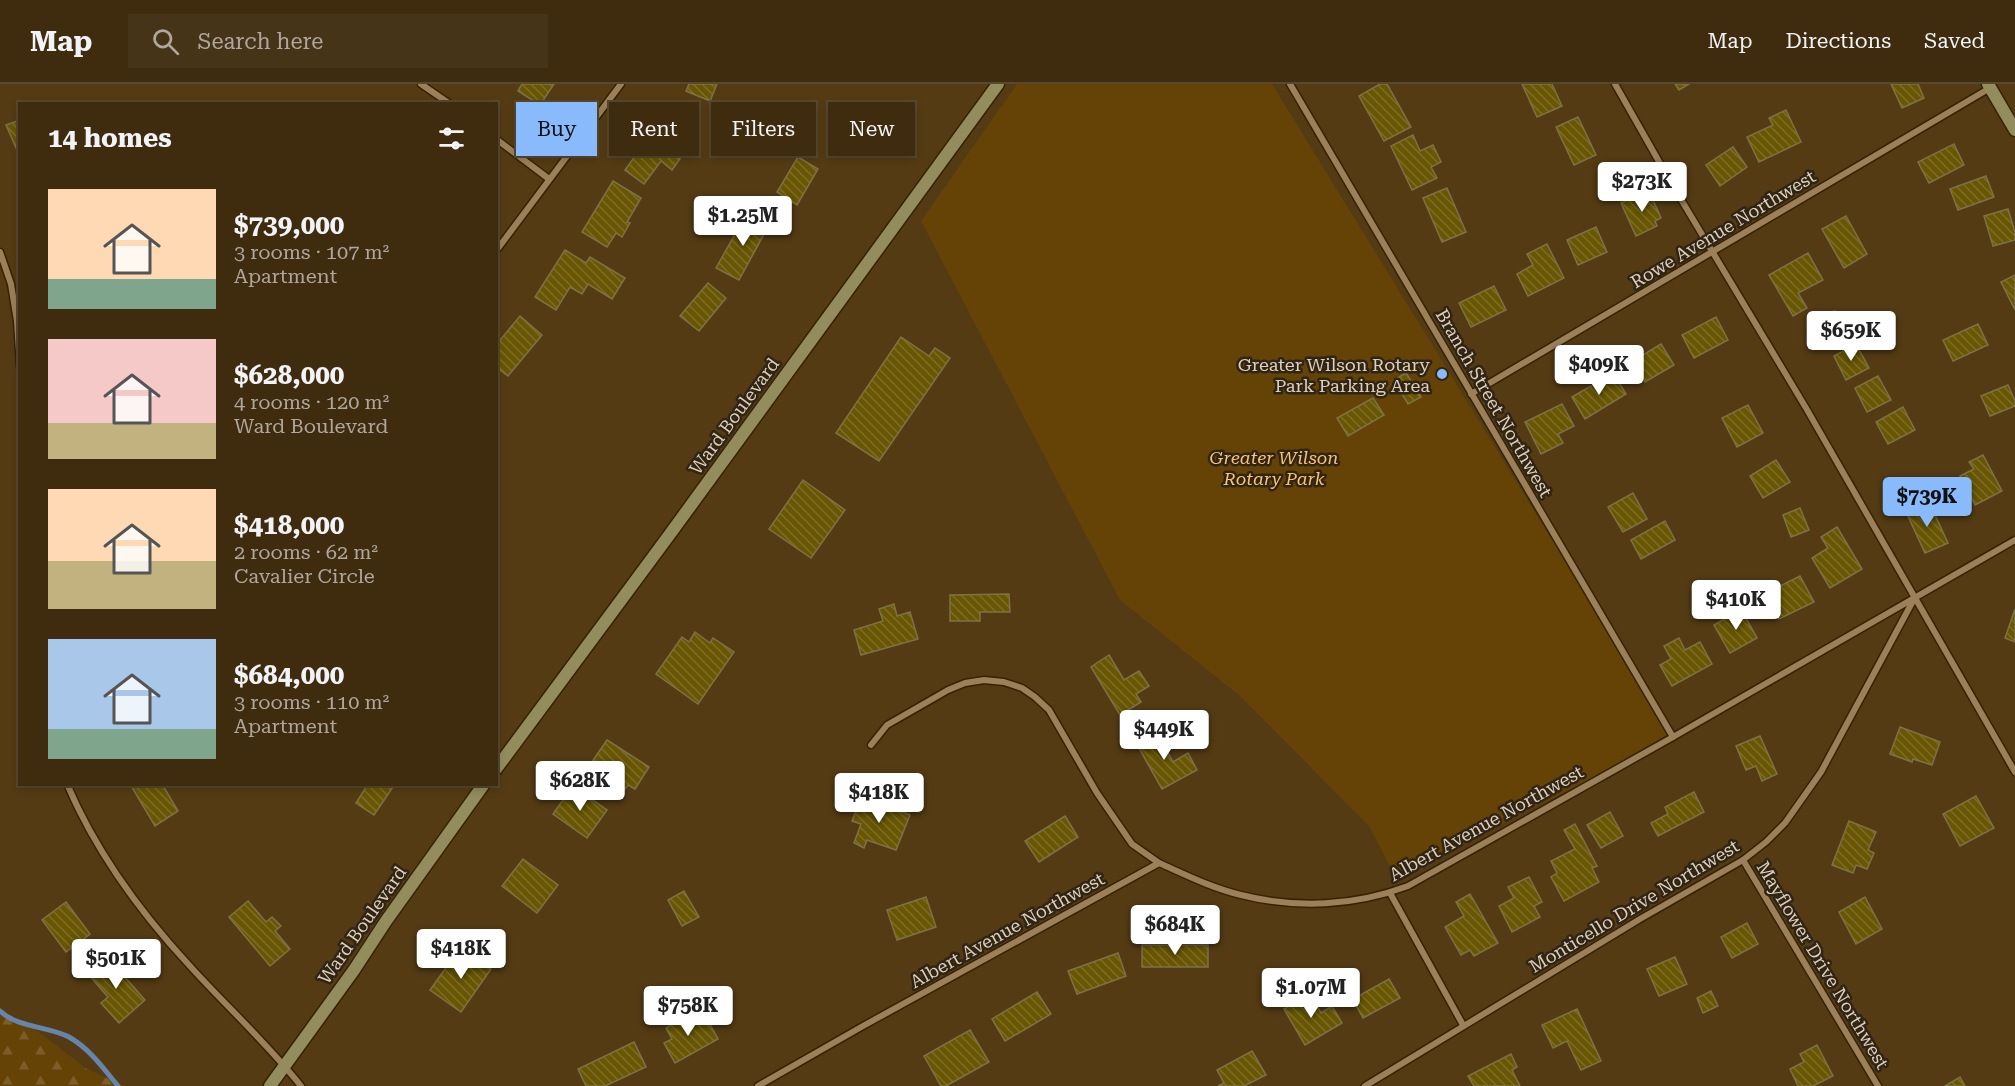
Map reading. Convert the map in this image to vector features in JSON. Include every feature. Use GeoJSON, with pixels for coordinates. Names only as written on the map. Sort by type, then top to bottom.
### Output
{"type":"FeatureCollection","features":[{"type":"Feature","properties":{"kind":"main road","name":"Ward Boulevard"},"geometry":{"type":"LineString","coordinates":[[498,766],[998,84]]}},
{"type":"Feature","properties":{"kind":"main road"},"geometry":{"type":"LineString","coordinates":[[1989,86],[2015,130]]}},
{"type":"Feature","properties":{"kind":"main road","name":"Ward Boulevard"},"geometry":{"type":"LineString","coordinates":[[270,1086],[483,786]]}},
{"type":"Feature","properties":{"kind":"street"},"geometry":{"type":"LineString","coordinates":[[422,84],[447,102]]}},
{"type":"Feature","properties":{"kind":"street"},"geometry":{"type":"LineString","coordinates":[[498,248],[621,84]]}},
{"type":"Feature","properties":{"kind":"street","name":"Branch Street Northwest"},"geometry":{"type":"LineString","coordinates":[[1290,84],[1673,737]]}},
{"type":"Feature","properties":{"kind":"street"},"geometry":{"type":"LineString","coordinates":[[1615,84],[1670,181],[1806,408],[2015,772]]}},
{"type":"Feature","properties":{"kind":"street","name":"Rowe Avenue Northwest"},"geometry":{"type":"LineString","coordinates":[[1471,394],[1989,86]]}},
{"type":"Feature","properties":{"kind":"street"},"geometry":{"type":"LineString","coordinates":[[498,141],[549,179]]}},
{"type":"Feature","properties":{"kind":"street"},"geometry":{"type":"LineString","coordinates":[[0,252],[11,284],[18,344]]}},
{"type":"Feature","properties":{"kind":"street","name":"Albert Avenue Northwest"},"geometry":{"type":"LineString","coordinates":[[758,1086],[1160,863],[1218,888],[1281,903],[1330,903],[1370,898],[1408,886],[2015,540]]}},
{"type":"Feature","properties":{"kind":"street","name":"Monticello Drive Northwest"},"geometry":{"type":"LineString","coordinates":[[1365,1086],[1743,860],[1766,842],[1785,823],[1821,772],[1915,599]]}},
{"type":"Feature","properties":{"kind":"street"},"geometry":{"type":"LineString","coordinates":[[871,745],[887,725],[948,690],[965,683],[984,680],[1004,682],[1022,688],[1049,710],[1097,793],[1132,844],[1160,863]]}},
{"type":"Feature","properties":{"kind":"street"},"geometry":{"type":"LineString","coordinates":[[68,786],[81,817],[107,862],[128,890],[188,964],[285,1065],[301,1086]]}},
{"type":"Feature","properties":{"kind":"street","name":"Mayflower Drive Northwest"},"geometry":{"type":"LineString","coordinates":[[1743,860],[1878,1086]]}},
{"type":"Feature","properties":{"kind":"street"},"geometry":{"type":"LineString","coordinates":[[1390,893],[1464,1025]]}},
{"type":"Feature","properties":{"kind":"green space","name":"Greater Wilson Rotary Park"},"geometry":{"type":"Polygon","coordinates":[[[1017,84],[1272,84],[1673,737],[1396,878],[1369,826],[1240,696],[1120,600],[921,221],[1017,84]]]}},
{"type":"Feature","properties":{"kind":"green space"},"geometry":{"type":"Polygon","coordinates":[[[0,1016],[32,1027],[87,1069],[124,1086],[0,1086],[0,1016]]]}},
{"type":"Feature","properties":{"kind":"building"},"geometry":{"type":"Polygon","coordinates":[[[522,84],[554,84],[542,102],[535,102],[518,91],[522,84]]]}},
{"type":"Feature","properties":{"kind":"building"},"geometry":{"type":"Polygon","coordinates":[[[689,84],[717,84],[710,101],[686,91],[689,84]]]}},
{"type":"Feature","properties":{"kind":"building"},"geometry":{"type":"Polygon","coordinates":[[[1380,84],[1387,84],[1411,127],[1384,141],[1359,96],[1380,84]]]}},
{"type":"Feature","properties":{"kind":"building"},"geometry":{"type":"Polygon","coordinates":[[[1522,84],[1552,84],[1562,106],[1537,117],[1522,84]]]}},
{"type":"Feature","properties":{"kind":"building"},"geometry":{"type":"Polygon","coordinates":[[[1675,84],[1689,84],[1679,90],[1675,84]]]}},
{"type":"Feature","properties":{"kind":"building"},"geometry":{"type":"Polygon","coordinates":[[[1891,84],[1918,84],[1924,98],[1902,108],[1891,84]]]}},
{"type":"Feature","properties":{"kind":"building"},"geometry":{"type":"Polygon","coordinates":[[[1786,110],[1801,142],[1759,162],[1747,137],[1773,125],[1769,118],[1786,110]]]}},
{"type":"Feature","properties":{"kind":"building"},"geometry":{"type":"Polygon","coordinates":[[[1578,117],[1596,155],[1574,165],[1556,127],[1578,117]]]}},
{"type":"Feature","properties":{"kind":"building"},"geometry":{"type":"Polygon","coordinates":[[[18,121],[18,152],[6,125],[18,121]]]}},
{"type":"Feature","properties":{"kind":"building"},"geometry":{"type":"Polygon","coordinates":[[[1413,135],[1420,151],[1433,145],[1441,162],[1431,167],[1437,178],[1412,190],[1391,146],[1413,135]]]}},
{"type":"Feature","properties":{"kind":"building"},"geometry":{"type":"Polygon","coordinates":[[[1954,144],[1964,165],[1929,183],[1918,162],[1954,144]]]}},
{"type":"Feature","properties":{"kind":"building"},"geometry":{"type":"Polygon","coordinates":[[[1733,147],[1747,167],[1720,186],[1706,165],[1733,147]]]}},
{"type":"Feature","properties":{"kind":"building"},"geometry":{"type":"Polygon","coordinates":[[[635,156],[676,156],[680,159],[672,170],[661,161],[644,184],[625,170],[635,156]]]}},
{"type":"Feature","properties":{"kind":"building"},"geometry":{"type":"Polygon","coordinates":[[[798,157],[818,169],[797,205],[777,192],[798,157]]]}},
{"type":"Feature","properties":{"kind":"building"},"geometry":{"type":"Polygon","coordinates":[[[1986,176],[1994,197],[1958,210],[1950,189],[1986,176]]]}},
{"type":"Feature","properties":{"kind":"building"},"geometry":{"type":"Polygon","coordinates":[[[613,181],[641,198],[627,222],[630,223],[622,237],[616,233],[607,247],[582,232],[613,181]]]}},
{"type":"Feature","properties":{"kind":"building"},"geometry":{"type":"Polygon","coordinates":[[[1447,188],[1466,232],[1442,242],[1423,198],[1447,188]]]}},
{"type":"Feature","properties":{"kind":"building"},"geometry":{"type":"Polygon","coordinates":[[[1649,191],[1661,218],[1655,221],[1657,226],[1636,236],[1621,203],[1649,191]]]}},
{"type":"Feature","properties":{"kind":"building"},"geometry":{"type":"Polygon","coordinates":[[[2008,209],[2015,240],[1993,246],[1984,216],[2008,209]]]}},
{"type":"Feature","properties":{"kind":"building"},"geometry":{"type":"Polygon","coordinates":[[[747,213],[769,225],[739,280],[716,268],[747,213]]]}},
{"type":"Feature","properties":{"kind":"building"},"geometry":{"type":"Polygon","coordinates":[[[1846,216],[1867,254],[1844,268],[1822,229],[1846,216]]]}},
{"type":"Feature","properties":{"kind":"building"},"geometry":{"type":"Polygon","coordinates":[[[1596,227],[1607,252],[1578,265],[1567,240],[1596,227]]]}},
{"type":"Feature","properties":{"kind":"building"},"geometry":{"type":"Polygon","coordinates":[[[1547,244],[1564,278],[1528,296],[1517,274],[1533,265],[1527,254],[1547,244]]]}},
{"type":"Feature","properties":{"kind":"building"},"geometry":{"type":"Polygon","coordinates":[[[565,250],[586,263],[590,257],[625,278],[612,299],[588,284],[582,294],[570,287],[556,310],[535,297],[565,250]]]}},
{"type":"Feature","properties":{"kind":"building"},"geometry":{"type":"Polygon","coordinates":[[[1808,253],[1823,280],[1798,293],[1807,308],[1793,316],[1769,275],[1808,253]]]}},
{"type":"Feature","properties":{"kind":"building"},"geometry":{"type":"Polygon","coordinates":[[[2015,275],[2015,310],[2001,282],[2015,275]]]}},
{"type":"Feature","properties":{"kind":"building"},"geometry":{"type":"Polygon","coordinates":[[[708,283],[726,298],[699,331],[680,316],[708,283]]]}},
{"type":"Feature","properties":{"kind":"building"},"geometry":{"type":"Polygon","coordinates":[[[1494,286],[1506,310],[1471,327],[1459,303],[1494,286]]]}},
{"type":"Feature","properties":{"kind":"building"},"geometry":{"type":"Polygon","coordinates":[[[1835,311],[1844,335],[1825,341],[1816,317],[1835,311]]]}},
{"type":"Feature","properties":{"kind":"building"},"geometry":{"type":"Polygon","coordinates":[[[520,316],[542,335],[508,376],[498,368],[498,343],[520,316]]]}},
{"type":"Feature","properties":{"kind":"building"},"geometry":{"type":"Polygon","coordinates":[[[1716,317],[1728,340],[1694,358],[1682,335],[1716,317]]]}},
{"type":"Feature","properties":{"kind":"building"},"geometry":{"type":"Polygon","coordinates":[[[1978,324],[1988,345],[1953,361],[1943,340],[1978,324]]]}},
{"type":"Feature","properties":{"kind":"building"},"geometry":{"type":"Polygon","coordinates":[[[901,337],[929,356],[935,348],[950,358],[879,461],[836,433],[901,337]]]}},
{"type":"Feature","properties":{"kind":"building"},"geometry":{"type":"Polygon","coordinates":[[[1661,344],[1674,365],[1645,382],[1633,361],[1661,344]]]}},
{"type":"Feature","properties":{"kind":"building"},"geometry":{"type":"Polygon","coordinates":[[[1856,344],[1869,368],[1846,380],[1834,356],[1856,344]]]}},
{"type":"Feature","properties":{"kind":"building"},"geometry":{"type":"Polygon","coordinates":[[[1406,373],[1421,397],[1408,404],[1394,380],[1406,373]]]}},
{"type":"Feature","properties":{"kind":"building"},"geometry":{"type":"Polygon","coordinates":[[[1613,373],[1626,394],[1585,419],[1572,397],[1613,373]]]}},
{"type":"Feature","properties":{"kind":"building"},"geometry":{"type":"Polygon","coordinates":[[[1878,376],[1891,400],[1867,412],[1855,388],[1878,376]]]}},
{"type":"Feature","properties":{"kind":"building"},"geometry":{"type":"Polygon","coordinates":[[[2008,385],[2015,406],[1990,416],[1981,396],[2008,385]]]}},
{"type":"Feature","properties":{"kind":"building"},"geometry":{"type":"Polygon","coordinates":[[[1373,398],[1384,415],[1348,436],[1337,418],[1373,398]]]}},
{"type":"Feature","properties":{"kind":"building"},"geometry":{"type":"Polygon","coordinates":[[[1562,404],[1574,426],[1558,434],[1563,443],[1541,454],[1525,422],[1562,404]]]}},
{"type":"Feature","properties":{"kind":"building"},"geometry":{"type":"Polygon","coordinates":[[[1748,405],[1763,433],[1737,447],[1722,418],[1748,405]]]}},
{"type":"Feature","properties":{"kind":"building"},"geometry":{"type":"Polygon","coordinates":[[[1903,407],[1915,430],[1888,444],[1876,422],[1903,407]]]}},
{"type":"Feature","properties":{"kind":"building"},"geometry":{"type":"Polygon","coordinates":[[[1983,455],[2002,491],[1975,505],[1960,476],[1974,469],[1969,462],[1983,455]]]}},
{"type":"Feature","properties":{"kind":"building"},"geometry":{"type":"Polygon","coordinates":[[[1776,460],[1790,482],[1763,498],[1750,476],[1776,460]]]}},
{"type":"Feature","properties":{"kind":"building"},"geometry":{"type":"Polygon","coordinates":[[[803,480],[845,510],[811,558],[769,529],[803,480]]]}},
{"type":"Feature","properties":{"kind":"building"},"geometry":{"type":"Polygon","coordinates":[[[1633,493],[1647,519],[1623,532],[1608,507],[1633,493]]]}},
{"type":"Feature","properties":{"kind":"building"},"geometry":{"type":"Polygon","coordinates":[[[1929,502],[1948,543],[1925,553],[1906,512],[1929,502]]]}},
{"type":"Feature","properties":{"kind":"building"},"geometry":{"type":"Polygon","coordinates":[[[1800,508],[1809,530],[1791,537],[1783,515],[1800,508]]]}},
{"type":"Feature","properties":{"kind":"building"},"geometry":{"type":"Polygon","coordinates":[[[1665,521],[1675,540],[1641,559],[1631,540],[1665,521]]]}},
{"type":"Feature","properties":{"kind":"building"},"geometry":{"type":"Polygon","coordinates":[[[1837,527],[1862,569],[1830,588],[1812,558],[1828,548],[1821,537],[1837,527]]]}},
{"type":"Feature","properties":{"kind":"building"},"geometry":{"type":"Polygon","coordinates":[[[1800,576],[1814,602],[1779,619],[1766,593],[1800,576]]]}},
{"type":"Feature","properties":{"kind":"building"},"geometry":{"type":"Polygon","coordinates":[[[1009,594],[1010,612],[980,612],[980,621],[950,621],[950,595],[1009,594]]]}},
{"type":"Feature","properties":{"kind":"building"},"geometry":{"type":"Polygon","coordinates":[[[894,604],[897,616],[910,612],[918,639],[861,655],[854,630],[883,621],[879,609],[894,604]]]}},
{"type":"Feature","properties":{"kind":"building"},"geometry":{"type":"Polygon","coordinates":[[[1741,609],[1757,638],[1730,653],[1714,625],[1741,609]]]}},
{"type":"Feature","properties":{"kind":"building"},"geometry":{"type":"Polygon","coordinates":[[[2015,609],[2015,642],[2005,638],[2015,609]]]}},
{"type":"Feature","properties":{"kind":"building"},"geometry":{"type":"Polygon","coordinates":[[[695,632],[710,643],[713,638],[734,652],[698,704],[656,674],[682,637],[689,642],[695,632]]]}},
{"type":"Feature","properties":{"kind":"building"},"geometry":{"type":"Polygon","coordinates":[[[1679,638],[1685,650],[1700,642],[1712,664],[1672,686],[1660,665],[1671,659],[1664,646],[1679,638]]]}},
{"type":"Feature","properties":{"kind":"building"},"geometry":{"type":"Polygon","coordinates":[[[1109,655],[1124,680],[1139,671],[1149,686],[1136,694],[1141,702],[1120,715],[1091,667],[1109,655]]]}},
{"type":"Feature","properties":{"kind":"building"},"geometry":{"type":"Polygon","coordinates":[[[1900,727],[1940,742],[1932,765],[1913,759],[1912,762],[1890,754],[1900,727]]]}},
{"type":"Feature","properties":{"kind":"building"},"geometry":{"type":"Polygon","coordinates":[[[1156,730],[1173,762],[1188,753],[1197,770],[1162,789],[1135,741],[1156,730]]]}},
{"type":"Feature","properties":{"kind":"building"},"geometry":{"type":"Polygon","coordinates":[[[1760,736],[1777,774],[1762,781],[1756,766],[1746,770],[1736,746],[1760,736]]]}},
{"type":"Feature","properties":{"kind":"building"},"geometry":{"type":"Polygon","coordinates":[[[607,740],[649,767],[635,789],[628,785],[622,793],[587,769],[607,740]]]}},
{"type":"Feature","properties":{"kind":"building"},"geometry":{"type":"Polygon","coordinates":[[[131,786],[163,786],[178,811],[155,826],[131,786]]]}},
{"type":"Feature","properties":{"kind":"building"},"geometry":{"type":"Polygon","coordinates":[[[367,786],[394,786],[374,815],[356,803],[367,786]]]}},
{"type":"Feature","properties":{"kind":"building"},"geometry":{"type":"Polygon","coordinates":[[[573,786],[607,810],[587,838],[553,814],[573,786]]]}},
{"type":"Feature","properties":{"kind":"building"},"geometry":{"type":"Polygon","coordinates":[[[1694,792],[1704,812],[1658,836],[1651,823],[1668,814],[1665,807],[1694,792]]]}},
{"type":"Feature","properties":{"kind":"building"},"geometry":{"type":"Polygon","coordinates":[[[862,796],[910,815],[896,850],[867,840],[864,848],[854,843],[861,824],[852,821],[862,796]]]}},
{"type":"Feature","properties":{"kind":"building"},"geometry":{"type":"Polygon","coordinates":[[[1976,796],[1994,828],[1960,846],[1943,814],[1976,796]]]}},
{"type":"Feature","properties":{"kind":"building"},"geometry":{"type":"Polygon","coordinates":[[[1610,812],[1623,836],[1601,848],[1587,825],[1610,812]]]}},
{"type":"Feature","properties":{"kind":"building"},"geometry":{"type":"Polygon","coordinates":[[[1065,816],[1078,837],[1039,862],[1025,841],[1065,816]]]}},
{"type":"Feature","properties":{"kind":"building"},"geometry":{"type":"Polygon","coordinates":[[[1849,821],[1876,832],[1868,850],[1874,853],[1867,869],[1856,865],[1853,873],[1832,865],[1849,821]]]}},
{"type":"Feature","properties":{"kind":"building"},"geometry":{"type":"Polygon","coordinates":[[[1575,824],[1597,866],[1592,868],[1599,882],[1564,901],[1551,877],[1557,873],[1551,861],[1575,849],[1564,830],[1575,824]]]}},
{"type":"Feature","properties":{"kind":"building"},"geometry":{"type":"Polygon","coordinates":[[[523,859],[558,885],[537,913],[502,886],[523,859]]]}},
{"type":"Feature","properties":{"kind":"building"},"geometry":{"type":"Polygon","coordinates":[[[1529,877],[1542,902],[1534,906],[1540,917],[1512,932],[1499,906],[1514,898],[1508,887],[1529,877]]]}},
{"type":"Feature","properties":{"kind":"building"},"geometry":{"type":"Polygon","coordinates":[[[684,891],[699,917],[682,926],[668,900],[684,891]]]}},
{"type":"Feature","properties":{"kind":"building"},"geometry":{"type":"Polygon","coordinates":[[[1470,894],[1498,943],[1474,956],[1470,950],[1461,955],[1445,927],[1464,916],[1456,902],[1470,894]]]}},
{"type":"Feature","properties":{"kind":"building"},"geometry":{"type":"Polygon","coordinates":[[[926,897],[936,927],[897,940],[887,910],[926,897]]]}},
{"type":"Feature","properties":{"kind":"building"},"geometry":{"type":"Polygon","coordinates":[[[1865,897],[1882,929],[1856,944],[1839,912],[1865,897]]]}},
{"type":"Feature","properties":{"kind":"building"},"geometry":{"type":"Polygon","coordinates":[[[248,901],[266,922],[272,917],[281,926],[275,931],[290,949],[270,966],[229,917],[248,901]]]}},
{"type":"Feature","properties":{"kind":"building"},"geometry":{"type":"Polygon","coordinates":[[[66,902],[90,934],[66,952],[42,920],[66,902]]]}},
{"type":"Feature","properties":{"kind":"building"},"geometry":{"type":"Polygon","coordinates":[[[1747,923],[1758,944],[1732,958],[1721,937],[1747,923]]]}},
{"type":"Feature","properties":{"kind":"building"},"geometry":{"type":"Polygon","coordinates":[[[1142,945],[1208,945],[1208,967],[1142,967],[1142,945]]]}},
{"type":"Feature","properties":{"kind":"building"},"geometry":{"type":"Polygon","coordinates":[[[460,948],[491,969],[461,1012],[430,990],[460,948]]]}},
{"type":"Feature","properties":{"kind":"building"},"geometry":{"type":"Polygon","coordinates":[[[1118,953],[1126,976],[1077,994],[1068,971],[1118,953]]]}},
{"type":"Feature","properties":{"kind":"building"},"geometry":{"type":"Polygon","coordinates":[[[107,957],[145,1000],[119,1023],[101,1003],[108,997],[88,974],[107,957]]]}},
{"type":"Feature","properties":{"kind":"building"},"geometry":{"type":"Polygon","coordinates":[[[1675,957],[1687,984],[1659,996],[1647,969],[1675,957]]]}},
{"type":"Feature","properties":{"kind":"building"},"geometry":{"type":"Polygon","coordinates":[[[1389,979],[1400,998],[1363,1018],[1353,999],[1389,979]]]}},
{"type":"Feature","properties":{"kind":"building"},"geometry":{"type":"Polygon","coordinates":[[[1711,991],[1718,1006],[1703,1013],[1697,998],[1711,991]]]}},
{"type":"Feature","properties":{"kind":"building"},"geometry":{"type":"Polygon","coordinates":[[[1037,992],[1051,1014],[1005,1041],[992,1019],[1037,992]]]}},
{"type":"Feature","properties":{"kind":"building"},"geometry":{"type":"Polygon","coordinates":[[[1310,994],[1321,1013],[1332,1006],[1342,1023],[1305,1045],[1284,1009],[1310,994]]]}},
{"type":"Feature","properties":{"kind":"building"},"geometry":{"type":"Polygon","coordinates":[[[1577,1009],[1601,1061],[1581,1070],[1567,1041],[1553,1048],[1542,1025],[1577,1009]]]}},
{"type":"Feature","properties":{"kind":"building"},"geometry":{"type":"Polygon","coordinates":[[[682,1012],[690,1027],[707,1019],[718,1039],[675,1063],[664,1043],[672,1039],[666,1028],[671,1025],[668,1019],[682,1012]]]}},
{"type":"Feature","properties":{"kind":"building"},"geometry":{"type":"Polygon","coordinates":[[[970,1030],[989,1062],[946,1086],[941,1086],[924,1056],[970,1030]]]}},
{"type":"Feature","properties":{"kind":"building"},"geometry":{"type":"Polygon","coordinates":[[[634,1042],[646,1067],[605,1086],[586,1086],[578,1069],[634,1042]]]}},
{"type":"Feature","properties":{"kind":"building"},"geometry":{"type":"Polygon","coordinates":[[[1817,1045],[1833,1076],[1813,1086],[1798,1086],[1790,1069],[1804,1062],[1800,1054],[1817,1045]]]}},
{"type":"Feature","properties":{"kind":"building"},"geometry":{"type":"Polygon","coordinates":[[[1252,1051],[1266,1075],[1244,1086],[1218,1086],[1224,1083],[1217,1070],[1252,1051]]]}},
{"type":"Feature","properties":{"kind":"building"},"geometry":{"type":"Polygon","coordinates":[[[1511,1054],[1517,1067],[1512,1070],[1520,1086],[1474,1086],[1468,1076],[1511,1054]]]}},
{"type":"Feature","properties":{"kind":"building"},"geometry":{"type":"Polygon","coordinates":[[[1960,1077],[1965,1086],[1945,1086],[1960,1077]]]}},
{"type":"Feature","properties":{"kind":"waterway"},"geometry":{"type":"LineString","coordinates":[[0,1011],[15,1021],[61,1033],[77,1042],[90,1053],[118,1086]]}},
{"type":"Feature","properties":{"kind":"place","name":"Greater Wilson Rotary Park Parking Area"},"geometry":{"type":"Point","coordinates":[1442,374]}}]}
